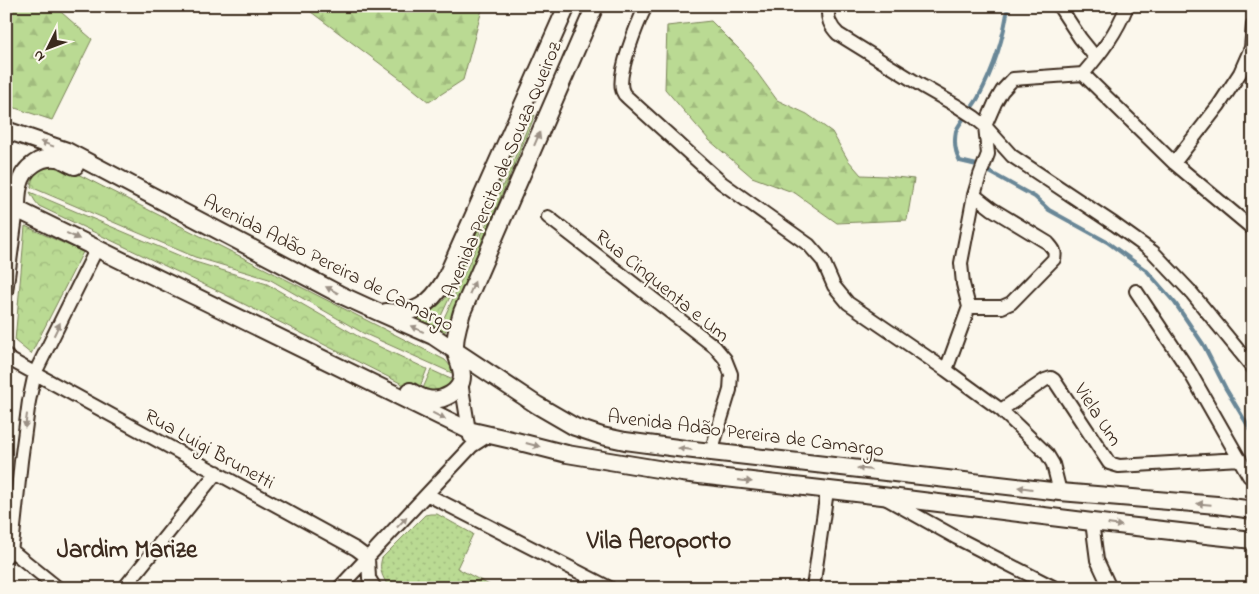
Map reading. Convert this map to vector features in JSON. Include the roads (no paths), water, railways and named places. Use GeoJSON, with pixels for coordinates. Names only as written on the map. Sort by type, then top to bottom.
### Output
{"type":"FeatureCollection","features":[{"type":"Feature","properties":{"kind":"main road","name":"Avenida Percito de Souza Queiroz"},"geometry":{"type":"LineString","coordinates":[[376,311],[399,314],[414,311],[438,293],[567,6]]}},
{"type":"Feature","properties":{"kind":"main road","name":"Avenida Percito de Souza Queiroz"},"geometry":{"type":"LineString","coordinates":[[455,352],[455,343],[462,312],[595,6]]}},
{"type":"Feature","properties":{"kind":"main road","name":"Avenida Adão Pereira de Camargo"},"geometry":{"type":"LineString","coordinates":[[6,130],[67,151],[342,295],[433,336],[537,406],[575,426],[602,436],[624,441],[711,452],[1060,492],[1217,505],[1253,510]]}},
{"type":"Feature","properties":{"kind":"main road"},"geometry":{"type":"LineString","coordinates":[[216,228],[173,214],[60,159],[41,159],[32,165],[23,174],[11,207],[468,430],[567,454],[682,473],[1253,540]]}},
{"type":"Feature","properties":{"kind":"main road"},"geometry":{"type":"LineString","coordinates":[[19,184],[28,206],[34,214],[47,224]]}},
{"type":"Feature","properties":{"kind":"main road"},"geometry":{"type":"LineString","coordinates":[[127,262],[194,285],[428,399],[438,399],[450,395],[461,382],[462,372],[455,352]]}},
{"type":"Feature","properties":{"kind":"main road"},"geometry":{"type":"LineString","coordinates":[[461,317],[462,332],[466,344],[473,359],[481,368]]}},
{"type":"Feature","properties":{"kind":"street"},"geometry":{"type":"LineString","coordinates":[[646,6],[640,16],[624,63],[622,92],[722,183],[809,245],[823,261],[834,286],[848,303],[1001,410],[1047,454],[1060,492]]}},
{"type":"Feature","properties":{"kind":"street"},"geometry":{"type":"LineString","coordinates":[[827,6],[827,16],[831,27],[838,34],[974,117],[985,126],[1012,156],[1153,252],[1190,291],[1253,368]]}},
{"type":"Feature","properties":{"kind":"street"},"geometry":{"type":"LineString","coordinates":[[1058,6],[1096,58]]}},
{"type":"Feature","properties":{"kind":"street"},"geometry":{"type":"LineString","coordinates":[[946,370],[969,308],[963,284],[961,264],[974,195],[988,154],[985,126],[995,103],[1002,91],[1013,79],[1083,74],[1104,49],[1121,21],[1127,6]]}},
{"type":"Feature","properties":{"kind":"street"},"geometry":{"type":"LineString","coordinates":[[1174,163],[1240,73],[1251,48],[1253,25]]}},
{"type":"Feature","properties":{"kind":"street"},"geometry":{"type":"LineString","coordinates":[[1083,74],[1174,163],[1253,230]]}},
{"type":"Feature","properties":{"kind":"street"},"geometry":{"type":"LineString","coordinates":[[969,308],[1002,307],[1010,303],[1054,259],[1055,254],[1048,243],[974,195]]}},
{"type":"Feature","properties":{"kind":"street"},"geometry":{"type":"LineString","coordinates":[[6,292],[11,207]]}},
{"type":"Feature","properties":{"kind":"street","name":"Rua Cinquenta e Um"},"geometry":{"type":"LineString","coordinates":[[548,217],[715,347],[725,359],[731,374],[730,390],[711,452]]}},
{"type":"Feature","properties":{"kind":"street"},"geometry":{"type":"LineString","coordinates":[[58,588],[8,553],[13,536],[29,401],[35,373],[97,248]]}},
{"type":"Feature","properties":{"kind":"street"},"geometry":{"type":"LineString","coordinates":[[1136,291],[1188,369],[1249,476],[1253,478]]}},
{"type":"Feature","properties":{"kind":"street"},"geometry":{"type":"LineString","coordinates":[[8,357],[26,363],[34,361],[46,351]]}},
{"type":"Feature","properties":{"kind":"street","name":"Rua Luigi Brunetti"},"geometry":{"type":"LineString","coordinates":[[8,357],[356,549],[368,558]]}},
{"type":"Feature","properties":{"kind":"street","name":"Viela Um"},"geometry":{"type":"LineString","coordinates":[[1001,410],[1045,380],[1051,378],[1109,463],[1119,466],[1240,459]]}},
{"type":"Feature","properties":{"kind":"street"},"geometry":{"type":"LineString","coordinates":[[461,382],[472,446]]}},
{"type":"Feature","properties":{"kind":"street"},"geometry":{"type":"LineString","coordinates":[[339,588],[472,446],[486,437],[496,436]]}},
{"type":"Feature","properties":{"kind":"street"},"geometry":{"type":"LineString","coordinates":[[124,588],[217,472]]}},
{"type":"Feature","properties":{"kind":"street"},"geometry":{"type":"LineString","coordinates":[[813,588],[827,491]]}},
{"type":"Feature","properties":{"kind":"street"},"geometry":{"type":"LineString","coordinates":[[428,495],[610,588]]}},
{"type":"Feature","properties":{"kind":"street"},"geometry":{"type":"LineString","coordinates":[[882,496],[966,543],[1055,588]]}},
{"type":"Feature","properties":{"kind":"street"},"geometry":{"type":"LineString","coordinates":[[937,527],[934,516],[935,510],[945,505]]}},
{"type":"Feature","properties":{"kind":"street"},"geometry":{"type":"LineString","coordinates":[[1092,522],[1097,560],[1110,588]]}},
{"type":"Feature","properties":{"kind":"street"},"geometry":{"type":"LineString","coordinates":[[368,558],[369,578],[375,588]]}},
{"type":"Feature","properties":{"kind":"waterway"},"geometry":{"type":"LineString","coordinates":[[1008,6],[1001,42],[988,76],[978,98],[956,131],[955,146],[960,161],[977,165],[1035,197],[1049,210],[1107,242],[1147,271],[1175,303],[1203,344],[1226,389],[1253,434]]}},
{"type":"Feature","properties":{"kind":"district","name":"Vila Aeroporto"},"geometry":{"type":"Point","coordinates":[659,539]}},
{"type":"Feature","properties":{"kind":"district","name":"Jardim Marize"},"geometry":{"type":"Point","coordinates":[127,548]}}]}
